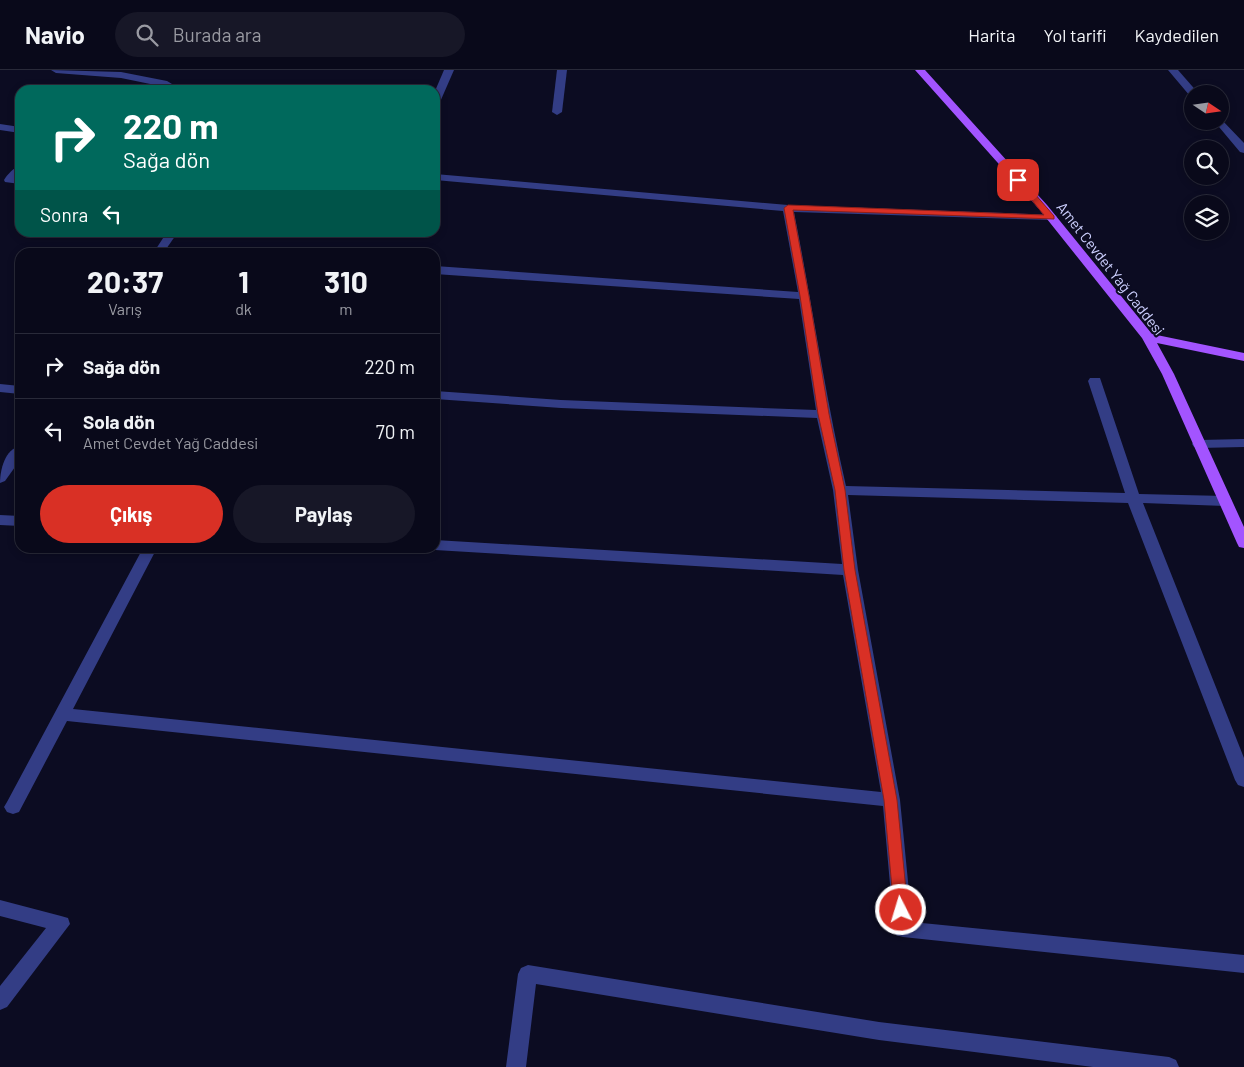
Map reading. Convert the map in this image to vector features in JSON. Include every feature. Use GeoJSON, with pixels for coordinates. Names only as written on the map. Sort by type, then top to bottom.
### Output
{"type":"FeatureCollection","features":[{"type":"Feature","properties":{"kind":"main road","name":"Amet Cevdet Yağ Caddesi"},"geometry":{"type":"LineString","coordinates":[[920,70],[1051,218],[1148,337],[1168,374],[1225,502],[1242,535]]}},
{"type":"Feature","properties":{"kind":"main road"},"geometry":{"type":"LineString","coordinates":[[1148,337],[1244,358]]}},
{"type":"Feature","properties":{"kind":"street"},"geometry":{"type":"LineString","coordinates":[[56,70],[121,75],[166,85]]}},
{"type":"Feature","properties":{"kind":"street"},"geometry":{"type":"LineString","coordinates":[[440,91],[449,70]]}},
{"type":"Feature","properties":{"kind":"street"},"geometry":{"type":"LineString","coordinates":[[557,112],[562,70]]}},
{"type":"Feature","properties":{"kind":"street"},"geometry":{"type":"LineString","coordinates":[[1173,70],[1186,85]]}},
{"type":"Feature","properties":{"kind":"street"},"geometry":{"type":"LineString","coordinates":[[0,128],[15,130]]}},
{"type":"Feature","properties":{"kind":"street"},"geometry":{"type":"LineString","coordinates":[[1227,130],[1244,150]]}},
{"type":"Feature","properties":{"kind":"street"},"geometry":{"type":"LineString","coordinates":[[15,174],[9,180],[15,181]]}},
{"type":"Feature","properties":{"kind":"street"},"geometry":{"type":"LineString","coordinates":[[440,177],[788,208],[1051,218]]}},
{"type":"Feature","properties":{"kind":"street"},"geometry":{"type":"LineString","coordinates":[[788,208],[805,296],[824,414],[840,490],[850,570],[891,800],[903,929],[1244,964]]}},
{"type":"Feature","properties":{"kind":"street"},"geometry":{"type":"LineString","coordinates":[[162,248],[170,237]]}},
{"type":"Feature","properties":{"kind":"street"},"geometry":{"type":"LineString","coordinates":[[440,270],[805,296]]}},
{"type":"Feature","properties":{"kind":"street"},"geometry":{"type":"LineString","coordinates":[[1095,381],[1134,499],[1244,780]]}},
{"type":"Feature","properties":{"kind":"street"},"geometry":{"type":"LineString","coordinates":[[0,388],[15,390]]}},
{"type":"Feature","properties":{"kind":"street"},"geometry":{"type":"LineString","coordinates":[[440,395],[561,404],[824,414]]}},
{"type":"Feature","properties":{"kind":"street"},"geometry":{"type":"LineString","coordinates":[[1200,444],[1244,443]]}},
{"type":"Feature","properties":{"kind":"street"},"geometry":{"type":"LineString","coordinates":[[0,478],[15,457]]}},
{"type":"Feature","properties":{"kind":"street"},"geometry":{"type":"LineString","coordinates":[[840,490],[1225,502]]}},
{"type":"Feature","properties":{"kind":"street"},"geometry":{"type":"LineString","coordinates":[[0,520],[15,521]]}},
{"type":"Feature","properties":{"kind":"street"},"geometry":{"type":"LineString","coordinates":[[440,546],[850,570]]}},
{"type":"Feature","properties":{"kind":"street"},"geometry":{"type":"LineString","coordinates":[[13,807],[147,553]]}},
{"type":"Feature","properties":{"kind":"street"},"geometry":{"type":"LineString","coordinates":[[62,714],[891,800]]}},
{"type":"Feature","properties":{"kind":"street"},"geometry":{"type":"LineString","coordinates":[[0,908],[61,924],[0,1001]]}},
{"type":"Feature","properties":{"kind":"street"},"geometry":{"type":"LineString","coordinates":[[516,1067],[528,974],[879,1032],[1170,1067]]}},
{"type":"Feature","properties":{"kind":"route"},"geometry":{"type":"LineString","coordinates":[[901,910],[891,800],[850,570],[840,490],[824,414],[805,296],[788,208],[1051,218],[1018,180]]}}]}
